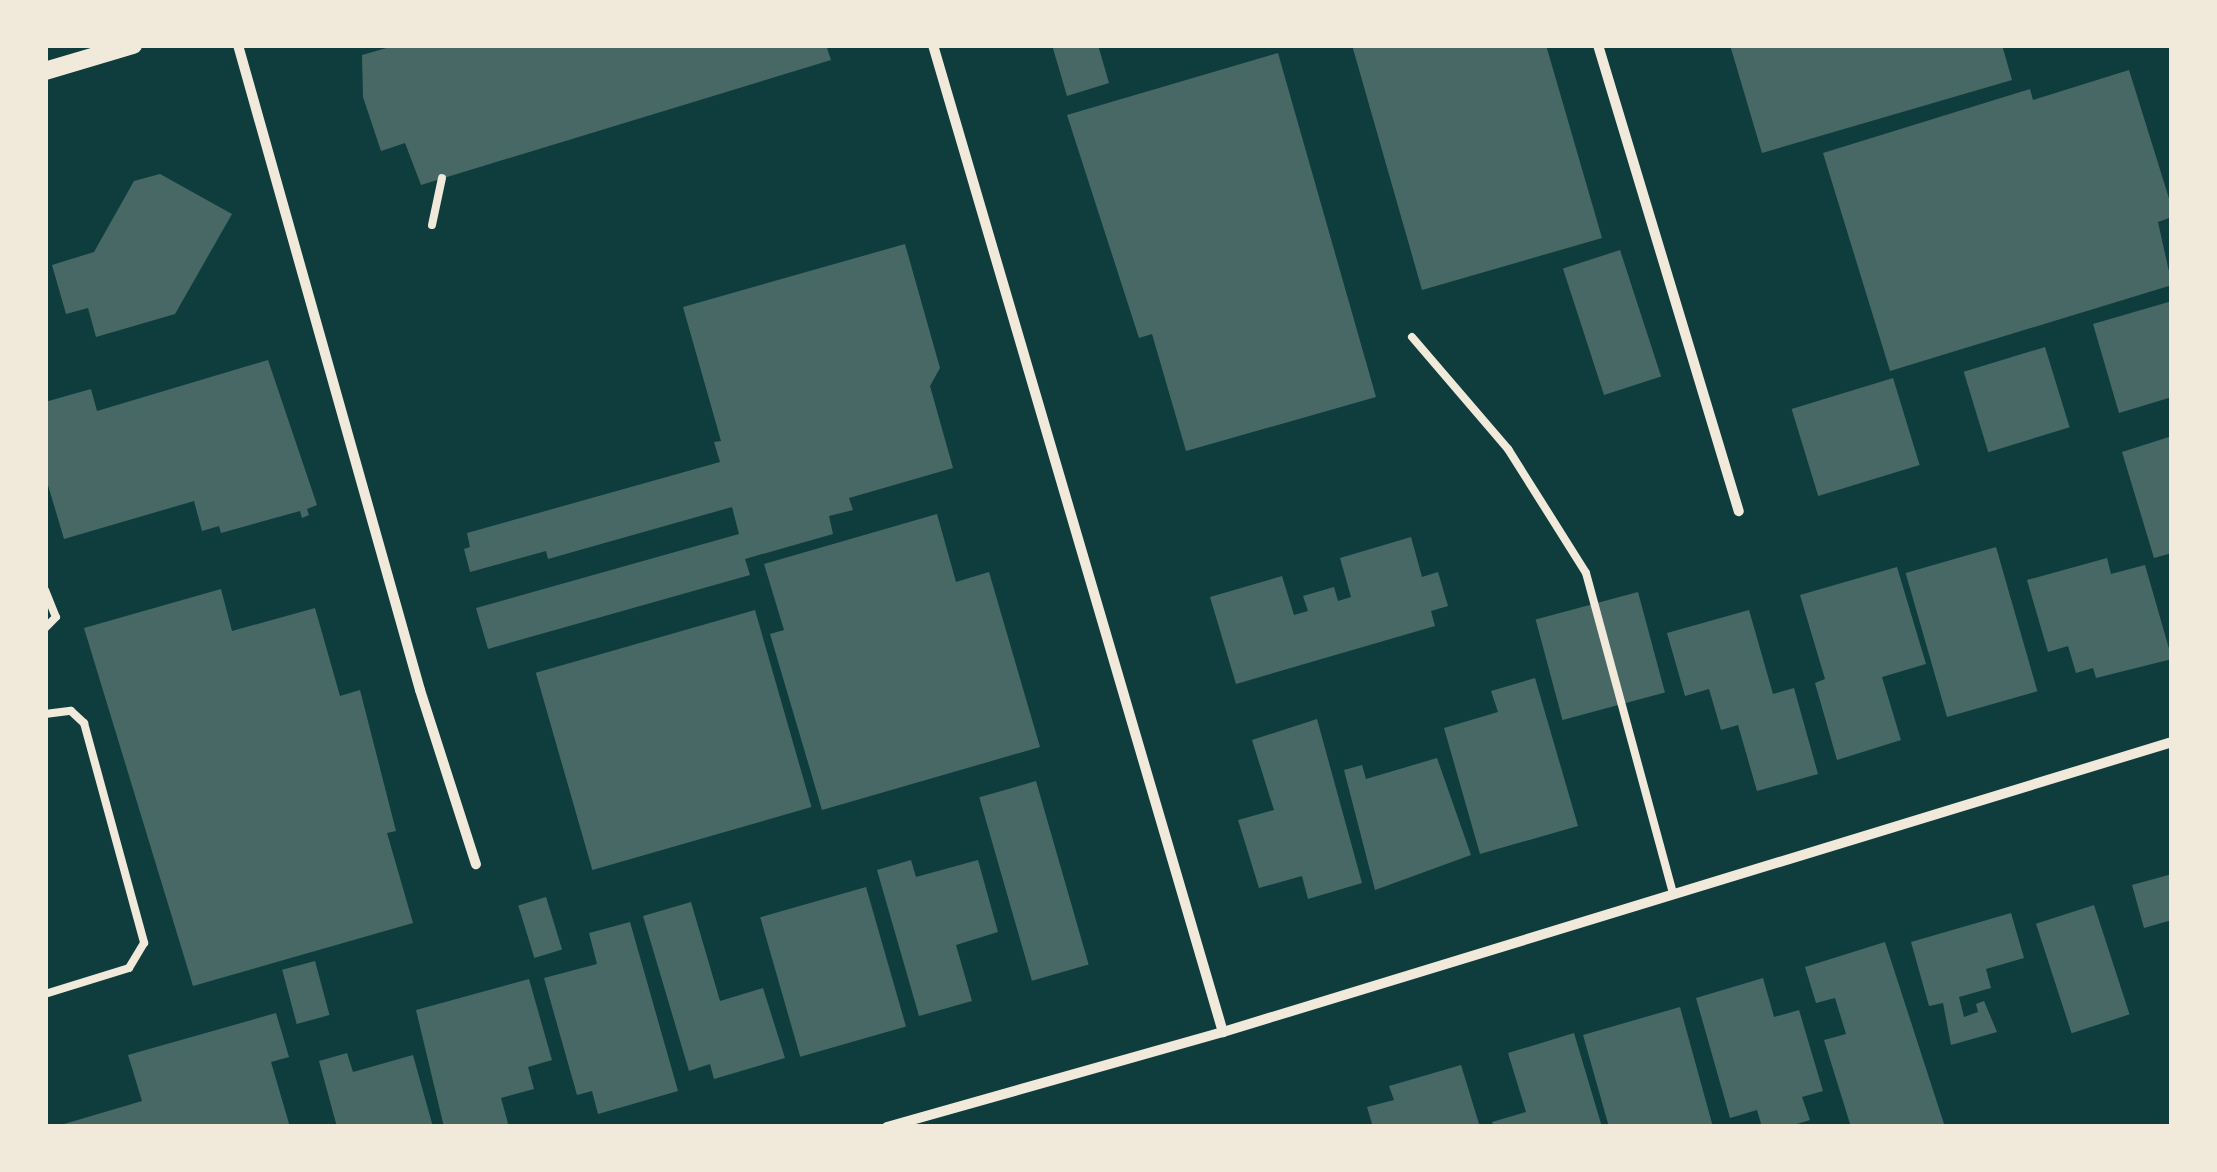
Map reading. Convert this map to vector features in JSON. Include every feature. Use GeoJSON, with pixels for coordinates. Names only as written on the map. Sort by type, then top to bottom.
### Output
{"type":"FeatureCollection","features":[{"type":"Feature","properties":{"kind":"street"},"geometry":{"type":"LineString","coordinates":[[45,71],[133,45]]}},
{"type":"Feature","properties":{"kind":"street"},"geometry":{"type":"LineString","coordinates":[[238,45],[420,690],[476,864]]}},
{"type":"Feature","properties":{"kind":"street"},"geometry":{"type":"LineString","coordinates":[[933,45],[1222,1032]]}},
{"type":"Feature","properties":{"kind":"street"},"geometry":{"type":"LineString","coordinates":[[1598,45],[1739,510]]}},
{"type":"Feature","properties":{"kind":"street"},"geometry":{"type":"LineString","coordinates":[[887,1127],[1222,1032],[2172,742]]}},
{"type":"Feature","properties":{"kind":"lane"},"geometry":{"type":"LineString","coordinates":[[432,225],[442,178]]}},
{"type":"Feature","properties":{"kind":"lane"},"geometry":{"type":"LineString","coordinates":[[1412,337],[1508,449],[1586,573],[1673,894]]}},
{"type":"Feature","properties":{"kind":"lane"},"geometry":{"type":"LineString","coordinates":[[45,590],[56,617],[45,628]]}},
{"type":"Feature","properties":{"kind":"lane"},"geometry":{"type":"LineString","coordinates":[[45,714],[71,712],[84,723],[144,942],[140,956],[105,978],[45,994]]}},
{"type":"Feature","properties":{"kind":"building"},"geometry":{"type":"Polygon","coordinates":[[[397,45],[826,45],[831,60],[421,185],[405,143],[381,151],[363,97],[362,55],[397,45]]]}},
{"type":"Feature","properties":{"kind":"building"},"geometry":{"type":"Polygon","coordinates":[[[1052,45],[1098,45],[1109,83],[1067,96],[1052,45]]]}},
{"type":"Feature","properties":{"kind":"building"},"geometry":{"type":"Polygon","coordinates":[[[1352,45],[1546,45],[1602,238],[1422,290],[1352,45]]]}},
{"type":"Feature","properties":{"kind":"building"},"geometry":{"type":"Polygon","coordinates":[[[1730,45],[2002,45],[2012,80],[1762,153],[1730,45]]]}},
{"type":"Feature","properties":{"kind":"building"},"geometry":{"type":"Polygon","coordinates":[[[1278,53],[1376,397],[1186,451],[1152,334],[1139,338],[1067,115],[1278,53]]]}},
{"type":"Feature","properties":{"kind":"building"},"geometry":{"type":"Polygon","coordinates":[[[2129,70],[2172,208],[2172,217],[2158,222],[2172,285],[1890,371],[1823,153],[2030,89],[2033,100],[2129,70]]]}},
{"type":"Feature","properties":{"kind":"building"},"geometry":{"type":"Polygon","coordinates":[[[160,174],[232,214],[175,314],[96,337],[88,308],[66,314],[52,265],[94,252],[134,181],[160,174]]]}},
{"type":"Feature","properties":{"kind":"building"},"geometry":{"type":"Polygon","coordinates":[[[905,244],[940,368],[930,386],[953,468],[849,498],[853,510],[829,516],[833,534],[745,559],[750,575],[488,649],[476,608],[739,534],[732,507],[548,559],[546,551],[470,572],[464,549],[470,547],[467,533],[720,462],[714,442],[721,441],[683,307],[905,244]]]}},
{"type":"Feature","properties":{"kind":"building"},"geometry":{"type":"Polygon","coordinates":[[[1620,250],[1661,376],[1604,395],[1563,269],[1620,250]]]}},
{"type":"Feature","properties":{"kind":"building"},"geometry":{"type":"Polygon","coordinates":[[[2172,301],[2172,397],[2119,413],[2093,324],[2172,301]]]}},
{"type":"Feature","properties":{"kind":"building"},"geometry":{"type":"Polygon","coordinates":[[[2045,347],[2070,427],[1988,452],[1964,372],[2045,347]]]}},
{"type":"Feature","properties":{"kind":"building"},"geometry":{"type":"Polygon","coordinates":[[[268,360],[317,505],[307,509],[309,515],[302,518],[300,511],[221,533],[219,526],[202,531],[194,501],[64,539],[45,475],[45,402],[91,389],[97,411],[268,360]]]}},
{"type":"Feature","properties":{"kind":"building"},"geometry":{"type":"Polygon","coordinates":[[[1893,378],[1920,465],[1818,496],[1792,409],[1893,378]]]}},
{"type":"Feature","properties":{"kind":"building"},"geometry":{"type":"Polygon","coordinates":[[[2172,436],[2172,553],[2154,558],[2122,452],[2172,436]]]}},
{"type":"Feature","properties":{"kind":"building"},"geometry":{"type":"Polygon","coordinates":[[[937,514],[956,582],[989,572],[1040,747],[822,810],[770,634],[784,630],[764,564],[937,514]]]}},
{"type":"Feature","properties":{"kind":"building"},"geometry":{"type":"Polygon","coordinates":[[[1411,537],[1422,577],[1438,572],[1448,606],[1431,611],[1435,626],[1236,684],[1210,597],[1282,576],[1294,615],[1308,611],[1303,596],[1334,587],[1338,601],[1351,597],[1340,558],[1411,537]]]}},
{"type":"Feature","properties":{"kind":"building"},"geometry":{"type":"Polygon","coordinates":[[[1996,547],[2037,691],[1947,717],[1906,573],[1996,547]]]}},
{"type":"Feature","properties":{"kind":"building"},"geometry":{"type":"Polygon","coordinates":[[[2107,558],[2111,574],[2145,565],[2172,659],[2096,678],[2093,668],[2076,673],[2068,646],[2048,652],[2027,580],[2107,558]]]}},
{"type":"Feature","properties":{"kind":"building"},"geometry":{"type":"Polygon","coordinates":[[[1897,567],[1926,664],[1882,677],[1901,740],[1837,760],[1815,683],[1825,679],[1800,595],[1897,567]]]}},
{"type":"Feature","properties":{"kind":"building"},"geometry":{"type":"Polygon","coordinates":[[[221,589],[232,631],[315,608],[340,696],[360,690],[396,831],[387,833],[413,923],[193,986],[84,628],[221,589]]]}},
{"type":"Feature","properties":{"kind":"building"},"geometry":{"type":"Polygon","coordinates":[[[1638,592],[1665,692],[1563,720],[1536,619],[1638,592]]]}},
{"type":"Feature","properties":{"kind":"building"},"geometry":{"type":"Polygon","coordinates":[[[755,610],[812,807],[592,870],[536,673],[755,610]]]}},
{"type":"Feature","properties":{"kind":"building"},"geometry":{"type":"Polygon","coordinates":[[[1749,610],[1773,694],[1794,688],[1818,774],[1757,791],[1738,725],[1721,730],[1709,689],[1685,696],[1667,633],[1749,610]]]}},
{"type":"Feature","properties":{"kind":"building"},"geometry":{"type":"Polygon","coordinates":[[[1535,678],[1578,826],[1480,854],[1444,728],[1498,712],[1491,691],[1535,678]]]}},
{"type":"Feature","properties":{"kind":"building"},"geometry":{"type":"Polygon","coordinates":[[[1317,719],[1362,883],[1308,899],[1302,876],[1259,888],[1238,820],[1274,810],[1252,740],[1317,719]]]}},
{"type":"Feature","properties":{"kind":"building"},"geometry":{"type":"Polygon","coordinates":[[[1437,758],[1471,855],[1375,890],[1344,770],[1362,765],[1366,779],[1437,758]]]}},
{"type":"Feature","properties":{"kind":"building"},"geometry":{"type":"Polygon","coordinates":[[[1036,781],[1089,965],[1032,981],[979,797],[1036,781]]]}},
{"type":"Feature","properties":{"kind":"building"},"geometry":{"type":"Polygon","coordinates":[[[911,860],[916,877],[978,860],[998,932],[956,945],[972,1001],[919,1016],[877,870],[911,860]]]}},
{"type":"Feature","properties":{"kind":"building"},"geometry":{"type":"Polygon","coordinates":[[[2172,874],[2172,920],[2144,928],[2132,885],[2172,874]]]}},
{"type":"Feature","properties":{"kind":"building"},"geometry":{"type":"Polygon","coordinates":[[[866,887],[906,1026],[800,1057],[760,917],[866,887]]]}},
{"type":"Feature","properties":{"kind":"building"},"geometry":{"type":"Polygon","coordinates":[[[546,897],[562,950],[534,958],[518,905],[546,897]]]}},
{"type":"Feature","properties":{"kind":"building"},"geometry":{"type":"Polygon","coordinates":[[[691,902],[720,1001],[763,988],[785,1058],[714,1079],[710,1064],[689,1071],[643,916],[691,902]]]}},
{"type":"Feature","properties":{"kind":"building"},"geometry":{"type":"Polygon","coordinates":[[[2094,905],[2130,1014],[2072,1033],[2036,924],[2094,905]]]}},
{"type":"Feature","properties":{"kind":"building"},"geometry":{"type":"Polygon","coordinates":[[[2011,913],[2024,958],[1986,969],[1991,988],[1959,997],[1964,1017],[1978,1012],[1976,1004],[1984,1001],[1997,1032],[1951,1045],[1943,1003],[1929,1006],[1911,942],[2011,913]]]}},
{"type":"Feature","properties":{"kind":"building"},"geometry":{"type":"Polygon","coordinates":[[[630,922],[678,1091],[598,1114],[592,1091],[577,1095],[544,978],[597,964],[589,933],[630,922]]]}},
{"type":"Feature","properties":{"kind":"building"},"geometry":{"type":"Polygon","coordinates":[[[1885,942],[1945,1127],[1851,1127],[1824,1040],[1846,1034],[1835,998],[1816,1003],[1805,967],[1885,942]]]}},
{"type":"Feature","properties":{"kind":"building"},"geometry":{"type":"Polygon","coordinates":[[[315,961],[329,1015],[297,1024],[282,970],[315,961]]]}},
{"type":"Feature","properties":{"kind":"building"},"geometry":{"type":"Polygon","coordinates":[[[1763,978],[1774,1017],[1799,1010],[1823,1091],[1802,1097],[1810,1120],[1787,1127],[1762,1127],[1757,1110],[1730,1118],[1696,998],[1763,978]]]}},
{"type":"Feature","properties":{"kind":"building"},"geometry":{"type":"Polygon","coordinates":[[[529,979],[552,1060],[528,1067],[534,1089],[501,1098],[509,1127],[444,1127],[416,1010],[529,979]]]}},
{"type":"Feature","properties":{"kind":"building"},"geometry":{"type":"Polygon","coordinates":[[[1680,1007],[1713,1127],[1609,1127],[1583,1035],[1680,1007]]]}},
{"type":"Feature","properties":{"kind":"building"},"geometry":{"type":"Polygon","coordinates":[[[276,1013],[289,1057],[271,1062],[290,1127],[54,1127],[142,1101],[128,1055],[276,1013]]]}},
{"type":"Feature","properties":{"kind":"building"},"geometry":{"type":"Polygon","coordinates":[[[1574,1033],[1602,1127],[1494,1127],[1492,1122],[1526,1112],[1508,1053],[1574,1033]]]}},
{"type":"Feature","properties":{"kind":"building"},"geometry":{"type":"Polygon","coordinates":[[[347,1053],[353,1072],[413,1055],[433,1127],[337,1127],[319,1061],[347,1053]]]}},
{"type":"Feature","properties":{"kind":"building"},"geometry":{"type":"Polygon","coordinates":[[[1461,1065],[1480,1127],[1373,1127],[1367,1107],[1394,1100],[1389,1086],[1461,1065]]]}}]}
